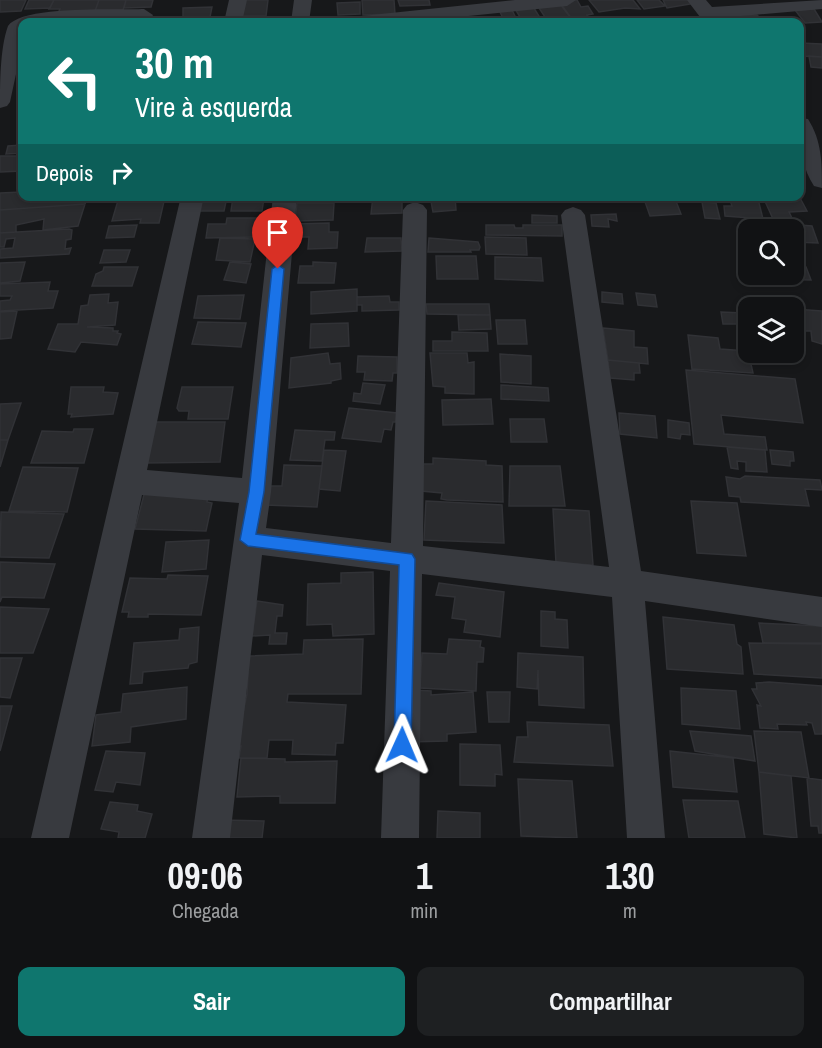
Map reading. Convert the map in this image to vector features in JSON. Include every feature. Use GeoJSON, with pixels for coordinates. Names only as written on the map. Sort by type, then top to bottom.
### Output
{"type":"FeatureCollection","features":[{"type":"Feature","properties":{"kind":"street"},"geometry":{"type":"LineString","coordinates":[[234,18],[238,0]]}},
{"type":"Feature","properties":{"kind":"street"},"geometry":{"type":"LineString","coordinates":[[301,18],[303,0]]}},
{"type":"Feature","properties":{"kind":"street"},"geometry":{"type":"LineString","coordinates":[[392,18],[483,6],[567,0]]}},
{"type":"Feature","properties":{"kind":"street"},"geometry":{"type":"LineString","coordinates":[[696,0],[707,13],[784,10],[822,3]]}},
{"type":"Feature","properties":{"kind":"street"},"geometry":{"type":"LineString","coordinates":[[39,18],[144,15]]}},
{"type":"Feature","properties":{"kind":"street"},"geometry":{"type":"LineString","coordinates":[[0,102],[18,26]]}},
{"type":"Feature","properties":{"kind":"street"},"geometry":{"type":"LineString","coordinates":[[804,134],[822,181]]}},
{"type":"Feature","properties":{"kind":"street"},"geometry":{"type":"LineString","coordinates":[[804,188],[822,189]]}},
{"type":"Feature","properties":{"kind":"street"},"geometry":{"type":"LineString","coordinates":[[50,838],[192,201]]}},
{"type":"Feature","properties":{"kind":"street"},"geometry":{"type":"LineString","coordinates":[[211,838],[256,492],[285,201]]}},
{"type":"Feature","properties":{"kind":"street"},"geometry":{"type":"LineString","coordinates":[[400,838],[415,210]]}},
{"type":"Feature","properties":{"kind":"street"},"geometry":{"type":"LineString","coordinates":[[573,215],[627,584],[645,838]]}},
{"type":"Feature","properties":{"kind":"street"},"geometry":{"type":"LineString","coordinates":[[128,482],[256,492]]}},
{"type":"Feature","properties":{"kind":"street"},"geometry":{"type":"LineString","coordinates":[[248,540],[627,584],[822,612]]}},
{"type":"Feature","properties":{"kind":"building"},"geometry":{"type":"Polygon","coordinates":[[[0,0],[26,0],[21,11],[0,12],[0,0]]]}},
{"type":"Feature","properties":{"kind":"building"},"geometry":{"type":"Polygon","coordinates":[[[29,0],[54,0],[50,8],[25,9],[29,0]]]}},
{"type":"Feature","properties":{"kind":"building"},"geometry":{"type":"Polygon","coordinates":[[[54,0],[99,0],[94,14],[57,15],[60,9],[49,9],[54,0]]]}},
{"type":"Feature","properties":{"kind":"building"},"geometry":{"type":"Polygon","coordinates":[[[99,0],[126,0],[123,10],[95,11],[99,0]]]}},
{"type":"Feature","properties":{"kind":"building"},"geometry":{"type":"Polygon","coordinates":[[[126,0],[153,0],[151,7],[124,8],[126,0]]]}},
{"type":"Feature","properties":{"kind":"building"},"geometry":{"type":"Polygon","coordinates":[[[237,0],[268,0],[266,16],[234,16],[237,0]]]}},
{"type":"Feature","properties":{"kind":"building"},"geometry":{"type":"Polygon","coordinates":[[[362,0],[394,0],[395,14],[363,15],[362,0]]]}},
{"type":"Feature","properties":{"kind":"building"},"geometry":{"type":"Polygon","coordinates":[[[398,0],[429,0],[430,5],[400,6],[398,0]]]}},
{"type":"Feature","properties":{"kind":"building"},"geometry":{"type":"Polygon","coordinates":[[[558,0],[577,0],[581,7],[588,6],[593,14],[587,15],[589,18],[571,18],[558,0]]]}},
{"type":"Feature","properties":{"kind":"building"},"geometry":{"type":"Polygon","coordinates":[[[589,0],[633,0],[640,9],[625,8],[599,12],[589,0]]]}},
{"type":"Feature","properties":{"kind":"building"},"geometry":{"type":"Polygon","coordinates":[[[637,0],[659,0],[665,6],[644,9],[637,0]]]}},
{"type":"Feature","properties":{"kind":"building"},"geometry":{"type":"Polygon","coordinates":[[[663,0],[693,0],[696,3],[667,8],[663,0]]]}},
{"type":"Feature","properties":{"kind":"building"},"geometry":{"type":"Polygon","coordinates":[[[360,2],[360,14],[338,15],[337,3],[360,2]]]}},
{"type":"Feature","properties":{"kind":"building"},"geometry":{"type":"Polygon","coordinates":[[[560,4],[570,17],[546,18],[539,8],[560,4]]]}},
{"type":"Feature","properties":{"kind":"building"},"geometry":{"type":"Polygon","coordinates":[[[532,5],[540,18],[521,18],[514,7],[532,5]]]}},
{"type":"Feature","properties":{"kind":"building"},"geometry":{"type":"Polygon","coordinates":[[[212,7],[210,18],[183,18],[183,8],[212,7]]]}},
{"type":"Feature","properties":{"kind":"building"},"geometry":{"type":"Polygon","coordinates":[[[511,8],[516,18],[503,18],[499,10],[511,8]]]}},
{"type":"Feature","properties":{"kind":"building"},"geometry":{"type":"Polygon","coordinates":[[[814,9],[822,22],[805,23],[804,18],[801,18],[795,10],[814,9]]]}},
{"type":"Feature","properties":{"kind":"building"},"geometry":{"type":"Polygon","coordinates":[[[757,15],[760,18],[738,18],[737,16],[757,15]]]}},
{"type":"Feature","properties":{"kind":"building"},"geometry":{"type":"Polygon","coordinates":[[[718,16],[737,16],[738,18],[719,18],[718,16]]]}},
{"type":"Feature","properties":{"kind":"building"},"geometry":{"type":"Polygon","coordinates":[[[804,43],[822,44],[822,57],[804,56],[804,43]]]}},
{"type":"Feature","properties":{"kind":"building"},"geometry":{"type":"Polygon","coordinates":[[[809,56],[822,57],[822,68],[811,67],[809,56]]]}},
{"type":"Feature","properties":{"kind":"building"},"geometry":{"type":"Polygon","coordinates":[[[18,145],[18,153],[6,154],[8,146],[18,145]]]}},
{"type":"Feature","properties":{"kind":"building"},"geometry":{"type":"Polygon","coordinates":[[[18,153],[18,171],[0,172],[0,156],[17,156],[18,153]]]}},
{"type":"Feature","properties":{"kind":"building"},"geometry":{"type":"Polygon","coordinates":[[[18,192],[18,201],[86,201],[85,204],[0,210],[0,193],[18,192]]]}},
{"type":"Feature","properties":{"kind":"building"},"geometry":{"type":"Polygon","coordinates":[[[118,201],[164,201],[159,223],[140,223],[141,219],[112,221],[118,201]]]}},
{"type":"Feature","properties":{"kind":"building"},"geometry":{"type":"Polygon","coordinates":[[[196,201],[226,201],[224,211],[194,211],[196,201]]]}},
{"type":"Feature","properties":{"kind":"building"},"geometry":{"type":"Polygon","coordinates":[[[232,201],[264,201],[262,211],[231,211],[232,201]]]}},
{"type":"Feature","properties":{"kind":"building"},"geometry":{"type":"Polygon","coordinates":[[[372,201],[402,201],[402,213],[371,214],[372,201]]]}},
{"type":"Feature","properties":{"kind":"building"},"geometry":{"type":"Polygon","coordinates":[[[431,201],[455,201],[456,210],[433,212],[431,201]]]}},
{"type":"Feature","properties":{"kind":"building"},"geometry":{"type":"Polygon","coordinates":[[[645,201],[676,201],[681,214],[650,216],[645,201]]]}},
{"type":"Feature","properties":{"kind":"building"},"geometry":{"type":"Polygon","coordinates":[[[730,201],[758,201],[763,219],[725,216],[724,206],[732,206],[730,201]]]}},
{"type":"Feature","properties":{"kind":"building"},"geometry":{"type":"Polygon","coordinates":[[[765,201],[802,201],[807,211],[789,212],[792,219],[773,219],[765,201]]]}},
{"type":"Feature","properties":{"kind":"building"},"geometry":{"type":"Polygon","coordinates":[[[702,202],[716,203],[720,219],[705,218],[702,202]]]}},
{"type":"Feature","properties":{"kind":"building"},"geometry":{"type":"Polygon","coordinates":[[[297,203],[334,203],[333,220],[295,221],[297,203]]]}},
{"type":"Feature","properties":{"kind":"building"},"geometry":{"type":"Polygon","coordinates":[[[85,204],[78,226],[43,230],[44,219],[16,225],[16,232],[0,233],[0,210],[85,204]]]}},
{"type":"Feature","properties":{"kind":"building"},"geometry":{"type":"Polygon","coordinates":[[[616,214],[617,221],[608,219],[609,227],[592,226],[591,215],[616,214]]]}},
{"type":"Feature","properties":{"kind":"building"},"geometry":{"type":"Polygon","coordinates":[[[532,215],[557,216],[557,223],[532,223],[532,215]]]}},
{"type":"Feature","properties":{"kind":"building"},"geometry":{"type":"Polygon","coordinates":[[[227,218],[261,218],[259,237],[206,238],[208,224],[226,224],[227,218]]]}},
{"type":"Feature","properties":{"kind":"building"},"geometry":{"type":"Polygon","coordinates":[[[329,223],[329,232],[338,232],[337,248],[308,249],[309,237],[292,234],[293,224],[329,223]]]}},
{"type":"Feature","properties":{"kind":"building"},"geometry":{"type":"Polygon","coordinates":[[[137,225],[134,237],[106,238],[109,226],[137,225]]]}},
{"type":"Feature","properties":{"kind":"building"},"geometry":{"type":"Polygon","coordinates":[[[486,225],[514,225],[515,228],[523,228],[523,225],[562,225],[562,236],[486,235],[486,225]]]}},
{"type":"Feature","properties":{"kind":"building"},"geometry":{"type":"Polygon","coordinates":[[[804,225],[812,226],[818,243],[804,242],[804,225]]]}},
{"type":"Feature","properties":{"kind":"building"},"geometry":{"type":"Polygon","coordinates":[[[72,230],[71,239],[66,240],[65,249],[71,248],[69,254],[0,258],[0,249],[13,248],[15,238],[6,239],[4,247],[0,247],[0,233],[72,230]]]}},
{"type":"Feature","properties":{"kind":"building"},"geometry":{"type":"Polygon","coordinates":[[[485,237],[526,238],[527,255],[486,254],[485,237]]]}},
{"type":"Feature","properties":{"kind":"building"},"geometry":{"type":"Polygon","coordinates":[[[220,238],[255,239],[250,262],[216,260],[220,238]]]}},
{"type":"Feature","properties":{"kind":"building"},"geometry":{"type":"Polygon","coordinates":[[[367,238],[401,238],[402,251],[365,252],[367,238]]]}},
{"type":"Feature","properties":{"kind":"building"},"geometry":{"type":"Polygon","coordinates":[[[429,238],[478,242],[480,247],[479,250],[470,250],[471,252],[428,252],[429,238]]]}},
{"type":"Feature","properties":{"kind":"building"},"geometry":{"type":"Polygon","coordinates":[[[104,250],[130,250],[126,262],[100,263],[104,250]]]}},
{"type":"Feature","properties":{"kind":"building"},"geometry":{"type":"Polygon","coordinates":[[[436,256],[476,256],[478,279],[437,279],[436,256]]]}},
{"type":"Feature","properties":{"kind":"building"},"geometry":{"type":"Polygon","coordinates":[[[495,257],[541,258],[543,281],[495,279],[495,257]]]}},
{"type":"Feature","properties":{"kind":"building"},"geometry":{"type":"Polygon","coordinates":[[[25,262],[20,281],[0,283],[0,263],[25,262]]]}},
{"type":"Feature","properties":{"kind":"building"},"geometry":{"type":"Polygon","coordinates":[[[230,262],[251,264],[246,283],[224,280],[230,262]]]}},
{"type":"Feature","properties":{"kind":"building"},"geometry":{"type":"Polygon","coordinates":[[[313,262],[336,263],[334,283],[298,283],[300,266],[313,266],[313,262]]]}},
{"type":"Feature","properties":{"kind":"building"},"geometry":{"type":"Polygon","coordinates":[[[104,267],[138,267],[132,286],[92,286],[96,274],[103,271],[104,267]]]}},
{"type":"Feature","properties":{"kind":"building"},"geometry":{"type":"Polygon","coordinates":[[[804,267],[806,267],[811,280],[804,280],[804,267]]]}},
{"type":"Feature","properties":{"kind":"building"},"geometry":{"type":"Polygon","coordinates":[[[50,282],[48,291],[58,291],[53,308],[0,311],[0,301],[10,300],[12,296],[0,296],[0,284],[50,282]]]}},
{"type":"Feature","properties":{"kind":"building"},"geometry":{"type":"Polygon","coordinates":[[[357,289],[357,311],[311,314],[311,292],[357,289]]]}},
{"type":"Feature","properties":{"kind":"building"},"geometry":{"type":"Polygon","coordinates":[[[602,292],[622,294],[623,304],[602,302],[602,292]]]}},
{"type":"Feature","properties":{"kind":"building"},"geometry":{"type":"Polygon","coordinates":[[[636,293],[655,295],[657,307],[638,305],[636,293]]]}},
{"type":"Feature","properties":{"kind":"building"},"geometry":{"type":"Polygon","coordinates":[[[109,294],[108,303],[118,302],[115,325],[87,327],[113,328],[113,331],[118,331],[117,333],[121,334],[117,345],[81,342],[75,352],[48,349],[58,324],[78,324],[81,306],[88,305],[90,295],[109,294]]]}},
{"type":"Feature","properties":{"kind":"building"},"geometry":{"type":"Polygon","coordinates":[[[244,295],[240,319],[194,318],[198,296],[244,295]]]}},
{"type":"Feature","properties":{"kind":"building"},"geometry":{"type":"Polygon","coordinates":[[[389,296],[390,302],[399,302],[399,310],[362,311],[362,305],[357,305],[357,297],[389,296]]]}},
{"type":"Feature","properties":{"kind":"building"},"geometry":{"type":"Polygon","coordinates":[[[426,304],[489,304],[490,315],[427,314],[426,304]]]}},
{"type":"Feature","properties":{"kind":"building"},"geometry":{"type":"Polygon","coordinates":[[[804,310],[822,311],[822,344],[812,341],[811,331],[804,331],[804,310]]]}},
{"type":"Feature","properties":{"kind":"building"},"geometry":{"type":"Polygon","coordinates":[[[17,311],[11,338],[0,339],[0,312],[17,311]]]}},
{"type":"Feature","properties":{"kind":"building"},"geometry":{"type":"Polygon","coordinates":[[[721,312],[738,313],[738,324],[723,324],[721,312]]]}},
{"type":"Feature","properties":{"kind":"building"},"geometry":{"type":"Polygon","coordinates":[[[458,315],[490,315],[491,329],[459,330],[458,315]]]}},
{"type":"Feature","properties":{"kind":"building"},"geometry":{"type":"Polygon","coordinates":[[[496,320],[525,320],[527,344],[498,344],[496,320]]]}},
{"type":"Feature","properties":{"kind":"building"},"geometry":{"type":"Polygon","coordinates":[[[198,322],[246,323],[241,347],[192,344],[198,322]]]}},
{"type":"Feature","properties":{"kind":"building"},"geometry":{"type":"Polygon","coordinates":[[[348,323],[349,346],[310,348],[311,324],[348,323]]]}},
{"type":"Feature","properties":{"kind":"building"},"geometry":{"type":"Polygon","coordinates":[[[603,328],[634,331],[634,347],[647,348],[648,364],[608,360],[603,328]]]}},
{"type":"Feature","properties":{"kind":"building"},"geometry":{"type":"Polygon","coordinates":[[[452,332],[487,333],[488,351],[433,351],[433,341],[452,341],[452,332]]]}},
{"type":"Feature","properties":{"kind":"building"},"geometry":{"type":"Polygon","coordinates":[[[688,335],[718,338],[720,349],[738,350],[738,363],[751,363],[753,373],[692,369],[688,335]]]}},
{"type":"Feature","properties":{"kind":"building"},"geometry":{"type":"Polygon","coordinates":[[[328,353],[330,364],[340,363],[341,379],[331,381],[331,383],[289,388],[291,358],[328,353]]]}},
{"type":"Feature","properties":{"kind":"building"},"geometry":{"type":"Polygon","coordinates":[[[430,353],[467,353],[468,363],[474,362],[474,394],[445,393],[445,387],[433,386],[430,353]]]}},
{"type":"Feature","properties":{"kind":"building"},"geometry":{"type":"Polygon","coordinates":[[[500,354],[531,356],[531,384],[501,382],[500,354]]]}},
{"type":"Feature","properties":{"kind":"building"},"geometry":{"type":"Polygon","coordinates":[[[358,356],[397,357],[397,373],[393,373],[392,381],[364,380],[365,372],[357,372],[358,356]]]}},
{"type":"Feature","properties":{"kind":"building"},"geometry":{"type":"Polygon","coordinates":[[[608,360],[639,363],[640,373],[634,373],[634,380],[610,378],[608,360]]]}},
{"type":"Feature","properties":{"kind":"building"},"geometry":{"type":"Polygon","coordinates":[[[686,370],[795,379],[803,423],[721,415],[724,434],[765,437],[767,450],[694,444],[686,370]]]}},
{"type":"Feature","properties":{"kind":"building"},"geometry":{"type":"Polygon","coordinates":[[[363,383],[385,385],[380,404],[353,401],[354,393],[361,394],[363,383]]]}},
{"type":"Feature","properties":{"kind":"building"},"geometry":{"type":"Polygon","coordinates":[[[501,385],[548,388],[549,401],[501,399],[501,385]]]}},
{"type":"Feature","properties":{"kind":"building"},"geometry":{"type":"Polygon","coordinates":[[[71,387],[104,387],[103,392],[118,393],[113,414],[71,417],[72,414],[68,414],[71,387]]]}},
{"type":"Feature","properties":{"kind":"building"},"geometry":{"type":"Polygon","coordinates":[[[182,387],[233,387],[228,419],[188,419],[189,411],[179,411],[177,408],[182,387]]]}},
{"type":"Feature","properties":{"kind":"building"},"geometry":{"type":"Polygon","coordinates":[[[491,399],[493,424],[443,425],[442,400],[491,399]]]}},
{"type":"Feature","properties":{"kind":"building"},"geometry":{"type":"Polygon","coordinates":[[[21,403],[8,440],[0,440],[0,404],[21,403]]]}},
{"type":"Feature","properties":{"kind":"building"},"geometry":{"type":"Polygon","coordinates":[[[349,408],[397,413],[396,422],[393,422],[391,430],[384,429],[381,442],[342,438],[349,408]]]}},
{"type":"Feature","properties":{"kind":"building"},"geometry":{"type":"Polygon","coordinates":[[[619,413],[655,416],[657,438],[620,434],[619,413]]]}},
{"type":"Feature","properties":{"kind":"building"},"geometry":{"type":"Polygon","coordinates":[[[510,419],[544,419],[547,442],[511,442],[510,419]]]}},
{"type":"Feature","properties":{"kind":"building"},"geometry":{"type":"Polygon","coordinates":[[[668,420],[689,423],[690,435],[681,434],[680,439],[668,437],[668,420]]]}},
{"type":"Feature","properties":{"kind":"building"},"geometry":{"type":"Polygon","coordinates":[[[154,422],[225,422],[220,462],[145,463],[154,422]]]}},
{"type":"Feature","properties":{"kind":"building"},"geometry":{"type":"Polygon","coordinates":[[[74,429],[93,429],[84,463],[31,463],[42,431],[73,432],[74,429]]]}},
{"type":"Feature","properties":{"kind":"building"},"geometry":{"type":"Polygon","coordinates":[[[295,430],[335,432],[334,440],[325,440],[322,461],[290,460],[295,430]]]}},
{"type":"Feature","properties":{"kind":"building"},"geometry":{"type":"Polygon","coordinates":[[[0,440],[8,440],[0,467],[0,440]]]}},
{"type":"Feature","properties":{"kind":"building"},"geometry":{"type":"Polygon","coordinates":[[[727,447],[765,450],[767,472],[746,471],[746,462],[737,461],[738,469],[731,468],[727,447]]]}},
{"type":"Feature","properties":{"kind":"building"},"geometry":{"type":"Polygon","coordinates":[[[324,450],[346,451],[340,491],[319,489],[324,450]]]}},
{"type":"Feature","properties":{"kind":"building"},"geometry":{"type":"Polygon","coordinates":[[[770,450],[793,452],[794,461],[790,461],[790,466],[772,464],[770,450]]]}},
{"type":"Feature","properties":{"kind":"building"},"geometry":{"type":"Polygon","coordinates":[[[433,458],[486,461],[486,465],[502,466],[503,502],[447,500],[441,499],[442,493],[421,491],[423,464],[433,464],[433,458]]]}},
{"type":"Feature","properties":{"kind":"building"},"geometry":{"type":"Polygon","coordinates":[[[284,465],[322,466],[317,507],[266,505],[269,486],[282,486],[284,465]]]}},
{"type":"Feature","properties":{"kind":"building"},"geometry":{"type":"Polygon","coordinates":[[[510,466],[560,466],[565,506],[509,506],[510,466]]]}},
{"type":"Feature","properties":{"kind":"building"},"geometry":{"type":"Polygon","coordinates":[[[23,467],[78,468],[67,512],[9,511],[23,467]]]}},
{"type":"Feature","properties":{"kind":"building"},"geometry":{"type":"Polygon","coordinates":[[[745,476],[820,480],[822,490],[805,489],[809,506],[741,502],[740,497],[729,496],[726,477],[740,479],[745,476]]]}},
{"type":"Feature","properties":{"kind":"building"},"geometry":{"type":"Polygon","coordinates":[[[146,487],[209,490],[207,502],[212,503],[206,531],[135,529],[146,487]]]}},
{"type":"Feature","properties":{"kind":"building"},"geometry":{"type":"Polygon","coordinates":[[[426,501],[502,505],[504,543],[424,540],[426,501]]]}},
{"type":"Feature","properties":{"kind":"building"},"geometry":{"type":"Polygon","coordinates":[[[691,501],[737,503],[746,556],[697,553],[691,501]]]}},
{"type":"Feature","properties":{"kind":"building"},"geometry":{"type":"Polygon","coordinates":[[[553,509],[589,511],[593,565],[556,563],[553,509]]]}},
{"type":"Feature","properties":{"kind":"building"},"geometry":{"type":"Polygon","coordinates":[[[1,512],[64,514],[49,558],[0,557],[1,512]]]}},
{"type":"Feature","properties":{"kind":"building"},"geometry":{"type":"Polygon","coordinates":[[[209,540],[206,569],[162,572],[166,542],[209,540]]]}},
{"type":"Feature","properties":{"kind":"building"},"geometry":{"type":"Polygon","coordinates":[[[0,562],[55,564],[44,598],[2,597],[0,602],[0,562]]]}},
{"type":"Feature","properties":{"kind":"building"},"geometry":{"type":"Polygon","coordinates":[[[373,572],[374,634],[333,636],[332,624],[307,625],[308,584],[341,583],[341,573],[373,572]]]}},
{"type":"Feature","properties":{"kind":"building"},"geometry":{"type":"Polygon","coordinates":[[[168,575],[208,576],[201,615],[148,614],[148,617],[128,617],[129,612],[122,612],[130,578],[167,579],[168,575]]]}},
{"type":"Feature","properties":{"kind":"building"},"geometry":{"type":"Polygon","coordinates":[[[439,583],[504,592],[500,637],[464,632],[466,620],[452,618],[455,597],[436,595],[439,583]]]}},
{"type":"Feature","properties":{"kind":"building"},"geometry":{"type":"Polygon","coordinates":[[[257,601],[283,605],[282,616],[277,616],[275,633],[287,633],[286,644],[269,644],[270,635],[252,636],[257,601]]]}},
{"type":"Feature","properties":{"kind":"building"},"geometry":{"type":"Polygon","coordinates":[[[0,607],[49,609],[33,653],[0,653],[0,607]]]}},
{"type":"Feature","properties":{"kind":"building"},"geometry":{"type":"Polygon","coordinates":[[[541,611],[555,612],[555,619],[567,620],[568,648],[541,646],[541,611]]]}},
{"type":"Feature","properties":{"kind":"building"},"geometry":{"type":"Polygon","coordinates":[[[663,617],[734,625],[737,644],[741,647],[743,674],[667,669],[663,617]]]}},
{"type":"Feature","properties":{"kind":"building"},"geometry":{"type":"Polygon","coordinates":[[[759,623],[822,626],[822,643],[763,643],[759,623]]]}},
{"type":"Feature","properties":{"kind":"building"},"geometry":{"type":"Polygon","coordinates":[[[199,627],[197,662],[189,664],[188,668],[143,672],[142,683],[130,684],[134,643],[179,640],[180,629],[199,627]]]}},
{"type":"Feature","properties":{"kind":"building"},"geometry":{"type":"Polygon","coordinates":[[[363,639],[361,694],[288,694],[287,702],[346,705],[343,743],[336,743],[335,755],[292,754],[293,740],[269,740],[267,758],[239,758],[241,746],[236,746],[247,694],[249,656],[303,654],[304,640],[363,639]]]}},
{"type":"Feature","properties":{"kind":"building"},"geometry":{"type":"Polygon","coordinates":[[[449,639],[481,641],[480,647],[484,648],[483,662],[477,662],[476,691],[420,688],[422,653],[447,654],[449,639]]]}},
{"type":"Feature","properties":{"kind":"building"},"geometry":{"type":"Polygon","coordinates":[[[749,643],[822,644],[822,678],[754,674],[749,643]]]}},
{"type":"Feature","properties":{"kind":"building"},"geometry":{"type":"Polygon","coordinates":[[[518,653],[583,657],[584,708],[539,705],[538,670],[537,689],[517,687],[518,653]]]}},
{"type":"Feature","properties":{"kind":"building"},"geometry":{"type":"Polygon","coordinates":[[[0,658],[22,658],[10,698],[0,697],[0,658]]]}},
{"type":"Feature","properties":{"kind":"building"},"geometry":{"type":"Polygon","coordinates":[[[756,683],[822,686],[822,734],[815,734],[812,723],[806,722],[807,725],[777,724],[778,729],[760,728],[757,705],[761,706],[752,689],[757,689],[756,683]]]}},
{"type":"Feature","properties":{"kind":"building"},"geometry":{"type":"Polygon","coordinates":[[[187,687],[186,719],[131,727],[130,742],[92,746],[96,715],[121,712],[123,694],[187,687]]]}},
{"type":"Feature","properties":{"kind":"building"},"geometry":{"type":"Polygon","coordinates":[[[681,688],[736,691],[740,729],[682,724],[681,688]]]}},
{"type":"Feature","properties":{"kind":"building"},"geometry":{"type":"Polygon","coordinates":[[[412,690],[431,691],[431,695],[473,692],[476,732],[447,734],[447,741],[408,742],[412,690]]]}},
{"type":"Feature","properties":{"kind":"building"},"geometry":{"type":"Polygon","coordinates":[[[487,692],[510,692],[509,722],[489,722],[487,692]]]}},
{"type":"Feature","properties":{"kind":"building"},"geometry":{"type":"Polygon","coordinates":[[[0,706],[12,706],[0,751],[0,706]]]}},
{"type":"Feature","properties":{"kind":"building"},"geometry":{"type":"Polygon","coordinates":[[[527,722],[609,725],[613,766],[514,762],[517,737],[528,737],[527,722]]]}},
{"type":"Feature","properties":{"kind":"building"},"geometry":{"type":"Polygon","coordinates":[[[690,731],[751,736],[755,761],[695,751],[690,731]]]}},
{"type":"Feature","properties":{"kind":"building"},"geometry":{"type":"Polygon","coordinates":[[[754,731],[801,732],[809,778],[759,772],[754,731]]]}},
{"type":"Feature","properties":{"kind":"building"},"geometry":{"type":"Polygon","coordinates":[[[460,744],[500,745],[502,775],[495,774],[495,786],[460,785],[460,744]]]}},
{"type":"Feature","properties":{"kind":"building"},"geometry":{"type":"Polygon","coordinates":[[[106,751],[145,753],[140,785],[116,782],[113,792],[95,790],[106,751]]]}},
{"type":"Feature","properties":{"kind":"building"},"geometry":{"type":"Polygon","coordinates":[[[670,751],[733,758],[737,792],[673,787],[670,751]]]}},
{"type":"Feature","properties":{"kind":"building"},"geometry":{"type":"Polygon","coordinates":[[[241,758],[285,759],[285,762],[337,761],[335,803],[280,803],[280,796],[237,797],[241,758]]]}},
{"type":"Feature","properties":{"kind":"building"},"geometry":{"type":"Polygon","coordinates":[[[759,772],[791,776],[797,838],[764,834],[759,772]]]}},
{"type":"Feature","properties":{"kind":"building"},"geometry":{"type":"Polygon","coordinates":[[[807,778],[822,780],[822,833],[819,833],[818,826],[811,826],[807,778]]]}},
{"type":"Feature","properties":{"kind":"building"},"geometry":{"type":"Polygon","coordinates":[[[518,779],[572,781],[577,838],[521,836],[518,779]]]}},
{"type":"Feature","properties":{"kind":"building"},"geometry":{"type":"Polygon","coordinates":[[[683,800],[738,801],[745,838],[689,838],[683,800]]]}},
{"type":"Feature","properties":{"kind":"building"},"geometry":{"type":"Polygon","coordinates":[[[110,802],[138,805],[137,811],[152,814],[145,838],[118,838],[119,832],[101,829],[110,802]]]}},
{"type":"Feature","properties":{"kind":"building"},"geometry":{"type":"Polygon","coordinates":[[[438,811],[480,813],[480,838],[437,838],[438,811]]]}},
{"type":"Feature","properties":{"kind":"building"},"geometry":{"type":"Polygon","coordinates":[[[220,820],[264,821],[262,838],[218,838],[220,820]]]}},
{"type":"Feature","properties":{"kind":"route"},"geometry":{"type":"LineString","coordinates":[[278,269],[256,492],[248,540],[407,559],[402,745]]}}]}
